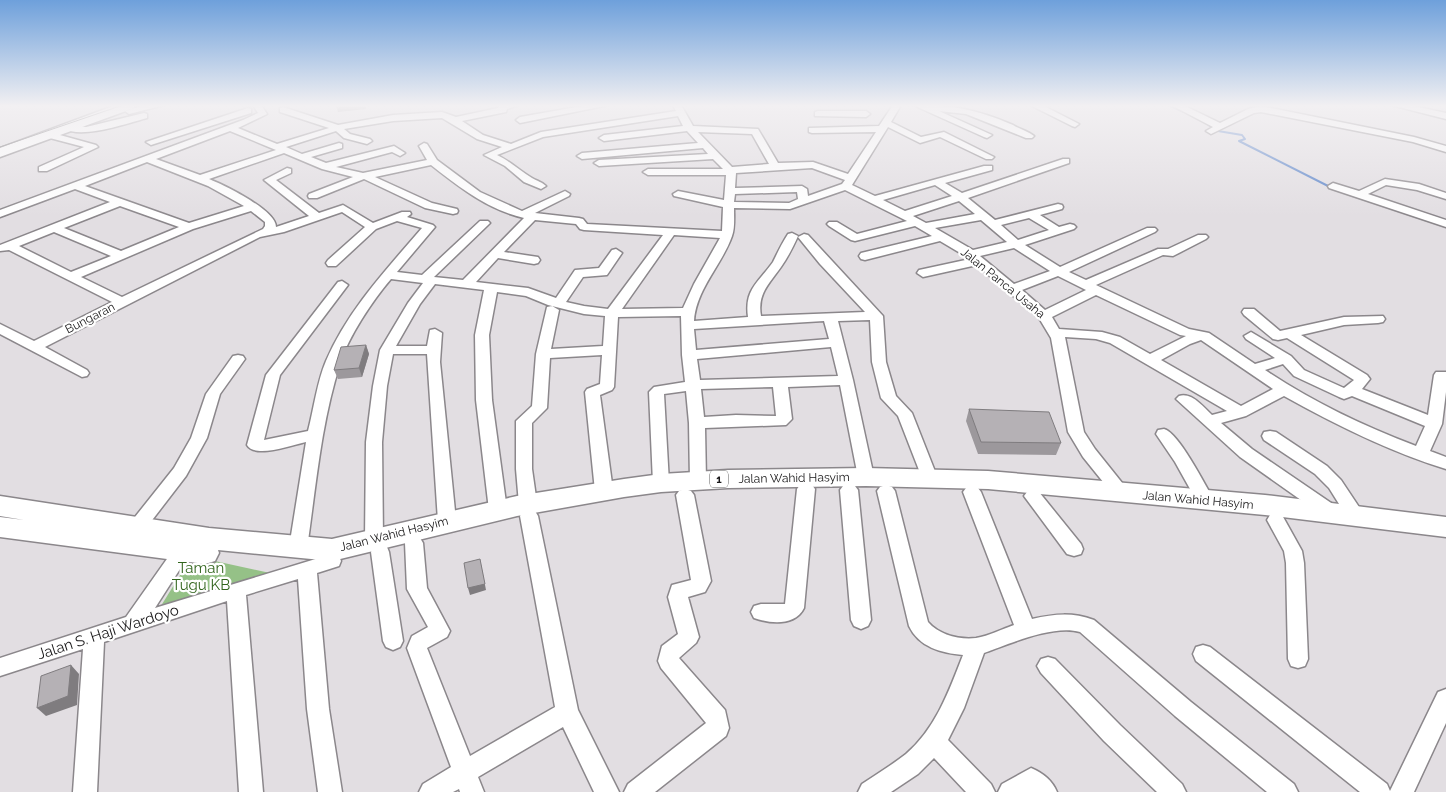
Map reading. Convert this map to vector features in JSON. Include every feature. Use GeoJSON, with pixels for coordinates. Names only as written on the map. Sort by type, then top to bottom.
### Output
{"type":"FeatureCollection","features":[{"type":"Feature","properties":{"kind":"highway"},"geometry":{"type":"LineString","coordinates":[[0,149],[19,142]]}},
{"type":"Feature","properties":{"kind":"highway"},"geometry":{"type":"LineString","coordinates":[[0,153],[30,142]]}},
{"type":"Feature","properties":{"kind":"highway","name":"Jalan Wahid Hasyim"},"geometry":{"type":"LineString","coordinates":[[0,506],[136,527],[187,543],[312,559],[332,550],[414,543],[528,510],[604,491],[661,483],[729,491],[867,486],[930,478],[988,480],[1343,514],[1446,527]]}},
{"type":"Feature","properties":{"kind":"highway","name":"Jalan Wahid Hasyim"},"geometry":{"type":"LineString","coordinates":[[0,527],[187,543],[312,559],[377,546],[447,521],[498,510],[528,510],[625,500],[691,488],[867,486],[1033,496],[1446,539]]}},
{"type":"Feature","properties":{"kind":"street"},"geometry":{"type":"LineString","coordinates":[[43,169],[93,147],[75,142]]}},
{"type":"Feature","properties":{"kind":"street"},"geometry":{"type":"LineString","coordinates":[[1,213],[191,142]]}},
{"type":"Feature","properties":{"kind":"street"},"geometry":{"type":"LineString","coordinates":[[266,142],[326,167],[363,176],[429,206],[453,211]]}},
{"type":"Feature","properties":{"kind":"street"},"geometry":{"type":"LineString","coordinates":[[201,178],[298,142]]}},
{"type":"Feature","properties":{"kind":"street"},"geometry":{"type":"LineString","coordinates":[[483,152],[501,142],[511,147]]}},
{"type":"Feature","properties":{"kind":"street"},"geometry":{"type":"LineString","coordinates":[[483,152],[511,147],[524,142]]}},
{"type":"Feature","properties":{"kind":"street"},"geometry":{"type":"LineString","coordinates":[[636,792],[718,728],[719,722],[717,716],[668,661],[671,650],[689,637],[678,591],[698,586],[701,581],[691,488],[697,423],[689,355],[688,319],[700,284],[727,235],[730,206],[731,171],[701,142]]}},
{"type":"Feature","properties":{"kind":"street"},"geometry":{"type":"LineString","coordinates":[[761,142],[775,166]]}},
{"type":"Feature","properties":{"kind":"street"},"geometry":{"type":"LineString","coordinates":[[678,194],[730,206],[790,206],[804,202],[848,182],[868,152],[872,142]]}},
{"type":"Feature","properties":{"kind":"street"},"geometry":{"type":"LineString","coordinates":[[874,199],[937,182],[988,162],[954,142]]}},
{"type":"Feature","properties":{"kind":"street"},"geometry":{"type":"LineString","coordinates":[[1424,142],[1446,148]]}},
{"type":"Feature","properties":{"kind":"street"},"geometry":{"type":"LineString","coordinates":[[582,156],[704,145]]}},
{"type":"Feature","properties":{"kind":"street"},"geometry":{"type":"LineString","coordinates":[[302,157],[339,146]]}},
{"type":"Feature","properties":{"kind":"street"},"geometry":{"type":"LineString","coordinates":[[424,146],[433,162],[476,194],[528,216],[579,222],[584,227],[727,235]]}},
{"type":"Feature","properties":{"kind":"street"},"geometry":{"type":"LineString","coordinates":[[326,167],[394,148]]}},
{"type":"Feature","properties":{"kind":"street"},"geometry":{"type":"LineString","coordinates":[[868,152],[885,149]]}},
{"type":"Feature","properties":{"kind":"street"},"geometry":{"type":"LineString","coordinates":[[483,152],[508,164],[528,180],[541,186]]}},
{"type":"Feature","properties":{"kind":"street"},"geometry":{"type":"LineString","coordinates":[[1430,154],[1446,157]]}},
{"type":"Feature","properties":{"kind":"street"},"geometry":{"type":"LineString","coordinates":[[597,163],[715,156]]}},
{"type":"Feature","properties":{"kind":"street"},"geometry":{"type":"LineString","coordinates":[[147,158],[201,178],[236,194],[272,224],[267,231]]}},
{"type":"Feature","properties":{"kind":"street"},"geometry":{"type":"LineString","coordinates":[[904,215],[1066,160]]}},
{"type":"Feature","properties":{"kind":"street"},"geometry":{"type":"LineString","coordinates":[[313,196],[363,176],[433,162]]}},
{"type":"Feature","properties":{"kind":"street","name":"Jalan Panca Usaha"},"geometry":{"type":"LineString","coordinates":[[648,172],[731,171],[775,166],[813,165],[848,182],[975,258],[1044,316],[1056,333],[1076,432],[1089,453],[1122,494]]}},
{"type":"Feature","properties":{"kind":"street"},"geometry":{"type":"LineString","coordinates":[[287,171],[269,180],[316,217]]}},
{"type":"Feature","properties":{"kind":"street"},"geometry":{"type":"LineString","coordinates":[[937,182],[960,196],[1016,244],[1059,272],[1185,332],[1204,336],[1284,390],[1341,420],[1420,454],[1446,463]]}},
{"type":"Feature","properties":{"kind":"street"},"geometry":{"type":"LineString","coordinates":[[1359,195],[1386,182],[1419,187],[1446,196]]}},
{"type":"Feature","properties":{"kind":"street"},"geometry":{"type":"LineString","coordinates":[[76,186],[189,227]]}},
{"type":"Feature","properties":{"kind":"street"},"geometry":{"type":"LineString","coordinates":[[1333,186],[1446,224]]}},
{"type":"Feature","properties":{"kind":"street"},"geometry":{"type":"LineString","coordinates":[[730,191],[802,188],[804,202]]}},
{"type":"Feature","properties":{"kind":"street"},"geometry":{"type":"LineString","coordinates":[[466,285],[496,254],[528,216],[565,194]]}},
{"type":"Feature","properties":{"kind":"street"},"geometry":{"type":"LineString","coordinates":[[4,248],[119,202]]}},
{"type":"Feature","properties":{"kind":"street"},"geometry":{"type":"LineString","coordinates":[[332,262],[372,227],[429,206]]}},
{"type":"Feature","properties":{"kind":"street"},"geometry":{"type":"LineString","coordinates":[[70,277],[189,227],[253,207]]}},
{"type":"Feature","properties":{"kind":"street"},"geometry":{"type":"LineString","coordinates":[[993,224],[1058,207]]}},
{"type":"Feature","properties":{"kind":"street"},"geometry":{"type":"LineString","coordinates":[[122,302],[267,231],[280,230],[344,208],[372,227]]}},
{"type":"Feature","properties":{"kind":"street"},"geometry":{"type":"LineString","coordinates":[[1031,214],[1058,231]]}},
{"type":"Feature","properties":{"kind":"street"},"geometry":{"type":"LineString","coordinates":[[833,224],[856,238],[921,225],[983,216]]}},
{"type":"Feature","properties":{"kind":"street"},"geometry":{"type":"LineString","coordinates":[[330,792],[320,736],[312,668],[315,435],[333,362],[348,333],[372,294],[430,227],[398,218]]}},
{"type":"Feature","properties":{"kind":"street"},"geometry":{"type":"LineString","coordinates":[[393,641],[377,546],[374,442],[380,386],[387,350],[428,280],[484,223]]}},
{"type":"Feature","properties":{"kind":"street"},"geometry":{"type":"LineString","coordinates":[[923,273],[1070,227]]}},
{"type":"Feature","properties":{"kind":"street"},"geometry":{"type":"LineString","coordinates":[[54,228],[120,255]]}},
{"type":"Feature","properties":{"kind":"street"},"geometry":{"type":"LineString","coordinates":[[280,230],[291,238]]}},
{"type":"Feature","properties":{"kind":"street"},"geometry":{"type":"LineString","coordinates":[[1014,289],[1059,272],[1151,230]]}},
{"type":"Feature","properties":{"kind":"street"},"geometry":{"type":"LineString","coordinates":[[604,491],[592,392],[608,386],[608,350],[612,313],[670,233]]}},
{"type":"Feature","properties":{"kind":"street"},"geometry":{"type":"LineString","coordinates":[[755,321],[753,308],[755,293],[798,236],[876,316],[879,362],[888,398],[904,413],[930,478]]}},
{"type":"Feature","properties":{"kind":"street"},"geometry":{"type":"LineString","coordinates":[[865,256],[942,237]]}},
{"type":"Feature","properties":{"kind":"street"},"geometry":{"type":"LineString","coordinates":[[1044,316],[1093,287],[1162,251],[1170,252],[1202,237]]}},
{"type":"Feature","properties":{"kind":"street","name":"Bungaran"},"geometry":{"type":"LineString","coordinates":[[4,248],[122,302]]}},
{"type":"Feature","properties":{"kind":"street"},"geometry":{"type":"LineString","coordinates":[[496,254],[534,260]]}},
{"type":"Feature","properties":{"kind":"street"},"geometry":{"type":"LineString","coordinates":[[607,792],[567,712],[528,510],[524,469],[524,421],[539,408],[543,354],[555,306],[579,273],[602,272],[616,254]]}},
{"type":"Feature","properties":{"kind":"street"},"geometry":{"type":"LineString","coordinates":[[388,275],[528,292],[555,306],[612,313],[688,319],[755,321],[830,316],[876,316]]}},
{"type":"Feature","properties":{"kind":"street"},"geometry":{"type":"LineString","coordinates":[[315,435],[258,447],[255,445],[273,375],[342,285]]}},
{"type":"Feature","properties":{"kind":"street"},"geometry":{"type":"LineString","coordinates":[[491,288],[482,335],[484,400],[498,510]]}},
{"type":"Feature","properties":{"kind":"street","name":"Bungaran"},"geometry":{"type":"LineString","coordinates":[[34,347],[122,302]]}},
{"type":"Feature","properties":{"kind":"street"},"geometry":{"type":"LineString","coordinates":[[1249,312],[1284,335],[1363,379],[1352,390],[1344,394],[1337,392],[1314,378],[1297,372],[1286,359],[1256,339],[1284,335],[1344,321],[1378,320]]}},
{"type":"Feature","properties":{"kind":"street"},"geometry":{"type":"LineString","coordinates":[[830,316],[846,380],[867,486],[919,626],[927,636],[937,641],[976,647],[1026,629],[1076,621],[1087,626],[1183,709],[1286,792]]}},
{"type":"Feature","properties":{"kind":"street"},"geometry":{"type":"LineString","coordinates":[[0,328],[82,373]]}},
{"type":"Feature","properties":{"kind":"street"},"geometry":{"type":"LineString","coordinates":[[436,333],[433,350],[447,521]]}},
{"type":"Feature","properties":{"kind":"street"},"geometry":{"type":"LineString","coordinates":[[1056,333],[1087,334],[1108,338],[1241,412]]}},
{"type":"Feature","properties":{"kind":"street"},"geometry":{"type":"LineString","coordinates":[[1150,360],[1185,342],[1204,336]]}},
{"type":"Feature","properties":{"kind":"street"},"geometry":{"type":"LineString","coordinates":[[689,355],[837,342]]}},
{"type":"Feature","properties":{"kind":"street"},"geometry":{"type":"LineString","coordinates":[[387,350],[433,350]]}},
{"type":"Feature","properties":{"kind":"street"},"geometry":{"type":"LineString","coordinates":[[543,354],[608,350]]}},
{"type":"Feature","properties":{"kind":"street"},"geometry":{"type":"LineString","coordinates":[[136,527],[180,472],[198,438],[212,394],[238,359]]}},
{"type":"Feature","properties":{"kind":"street"},"geometry":{"type":"LineString","coordinates":[[1253,369],[1286,359]]}},
{"type":"Feature","properties":{"kind":"street"},"geometry":{"type":"LineString","coordinates":[[1420,454],[1434,424],[1441,375]]}},
{"type":"Feature","properties":{"kind":"street"},"geometry":{"type":"LineString","coordinates":[[661,483],[656,392],[662,389],[694,385],[846,380]]}},
{"type":"Feature","properties":{"kind":"street"},"geometry":{"type":"LineString","coordinates":[[697,423],[736,420],[781,420],[784,418],[780,383]]}},
{"type":"Feature","properties":{"kind":"street"},"geometry":{"type":"LineString","coordinates":[[1210,422],[1241,412],[1284,390]]}},
{"type":"Feature","properties":{"kind":"street"},"geometry":{"type":"LineString","coordinates":[[1352,390],[1434,424]]}},
{"type":"Feature","properties":{"kind":"street"},"geometry":{"type":"LineString","coordinates":[[1184,400],[1246,453],[1343,514]]}},
{"type":"Feature","properties":{"kind":"street"},"geometry":{"type":"LineString","coordinates":[[1164,434],[1182,458],[1205,500]]}},
{"type":"Feature","properties":{"kind":"street"},"geometry":{"type":"LineString","coordinates":[[1270,436],[1321,470],[1335,484],[1343,514]]}},
{"type":"Feature","properties":{"kind":"street"},"geometry":{"type":"LineString","coordinates":[[861,620],[867,486]]}},
{"type":"Feature","properties":{"kind":"street"},"geometry":{"type":"LineString","coordinates":[[761,612],[789,613],[794,608],[806,489]]}},
{"type":"Feature","properties":{"kind":"street"},"geometry":{"type":"LineString","coordinates":[[972,492],[1026,629]]}},
{"type":"Feature","properties":{"kind":"street"},"geometry":{"type":"LineString","coordinates":[[1033,496],[1074,549]]}},
{"type":"Feature","properties":{"kind":"street"},"geometry":{"type":"LineString","coordinates":[[1276,520],[1292,551],[1295,563],[1298,659]]}},
{"type":"Feature","properties":{"kind":"street"},"geometry":{"type":"LineString","coordinates":[[133,624],[187,543]]}},
{"type":"Feature","properties":{"kind":"street"},"geometry":{"type":"LineString","coordinates":[[414,543],[417,589],[440,631],[419,642],[417,648],[468,782]]}},
{"type":"Feature","properties":{"kind":"street","name":"Jalan S. Haji Wardoyo"},"geometry":{"type":"LineString","coordinates":[[0,667],[236,590],[312,559]]}},
{"type":"Feature","properties":{"kind":"street"},"geometry":{"type":"LineString","coordinates":[[236,590],[251,792]]}},
{"type":"Feature","properties":{"kind":"street"},"geometry":{"type":"LineString","coordinates":[[84,792],[94,637]]}},
{"type":"Feature","properties":{"kind":"street"},"geometry":{"type":"LineString","coordinates":[[870,792],[915,762],[933,741],[952,708],[976,647]]}},
{"type":"Feature","properties":{"kind":"street"},"geometry":{"type":"LineString","coordinates":[[1203,654],[1379,792]]}},
{"type":"Feature","properties":{"kind":"street"},"geometry":{"type":"LineString","coordinates":[[1048,666],[1174,792]]}},
{"type":"Feature","properties":{"kind":"street"},"geometry":{"type":"LineString","coordinates":[[1402,792],[1446,699]]}},
{"type":"Feature","properties":{"kind":"street"},"geometry":{"type":"LineString","coordinates":[[431,792],[468,782],[567,712]]}},
{"type":"Feature","properties":{"kind":"street"},"geometry":{"type":"LineString","coordinates":[[933,741],[983,792]]}},
{"type":"Feature","properties":{"kind":"street"},"geometry":{"type":"LineString","coordinates":[[1010,792],[1031,780],[1045,792]]}},
{"type":"Feature","properties":{"kind":"green space","name":"Taman Tugu KB"},"geometry":{"type":"Polygon","coordinates":[[[192,556],[270,573],[159,609],[192,556]]]}},
{"type":"Feature","properties":{"kind":"building"},"geometry":{"type":"Polygon","coordinates":[[[366,345],[359,368],[334,370],[341,347],[366,345]]]}},
{"type":"Feature","properties":{"kind":"building"},"geometry":{"type":"Polygon","coordinates":[[[969,409],[1049,412],[1061,443],[981,442],[969,409]]]}},
{"type":"Feature","properties":{"kind":"building"},"geometry":{"type":"Polygon","coordinates":[[[480,559],[485,584],[468,588],[464,563],[480,559]]]}},
{"type":"Feature","properties":{"kind":"building"},"geometry":{"type":"Polygon","coordinates":[[[71,665],[68,696],[37,708],[41,676],[71,665]]]}},
{"type":"Feature","properties":{"kind":"waterway"},"geometry":{"type":"LineString","coordinates":[[1241,142],[1332,188]]}},
{"type":"Feature","properties":{"kind":"tram line"},"geometry":{"type":"LineString","coordinates":[[0,147],[15,142]]}}]}
